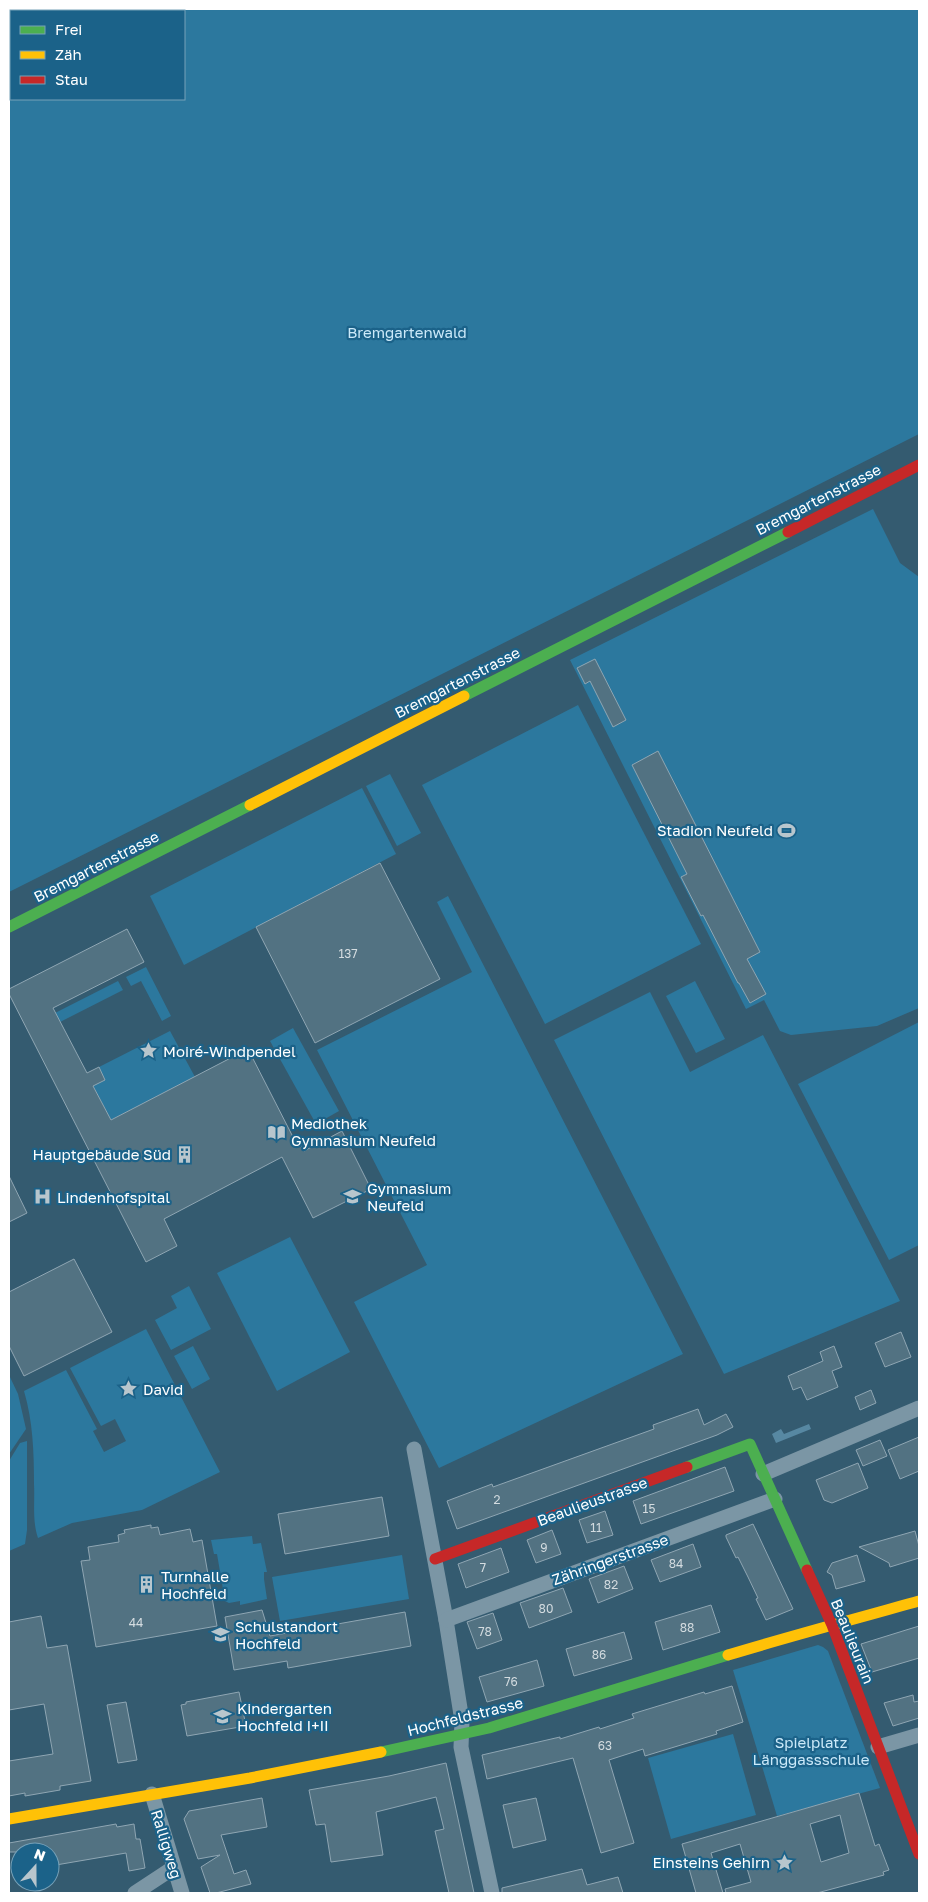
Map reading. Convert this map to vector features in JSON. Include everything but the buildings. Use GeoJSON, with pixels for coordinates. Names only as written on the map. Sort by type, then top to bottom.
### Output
{"type":"FeatureCollection","features":[{"type":"Feature","properties":{"kind":"main road","name":"Bremgartenstrasse"},"geometry":{"type":"LineString","coordinates":[[9,927],[919,465]]}},
{"type":"Feature","properties":{"kind":"main road","name":"Beaulieurain"},"geometry":{"type":"LineString","coordinates":[[750,1444],[832,1625],[880,1756],[919,1854]]}},
{"type":"Feature","properties":{"kind":"main road","name":"Beaulieustrasse"},"geometry":{"type":"LineString","coordinates":[[435,1559],[750,1444]]}},
{"type":"Feature","properties":{"kind":"main road","name":"Hochfeldstrasse"},"geometry":{"type":"LineString","coordinates":[[9,1819],[378,1754],[461,1735],[517,1720],[814,1629],[919,1600]]}},
{"type":"Feature","properties":{"kind":"street"},"geometry":{"type":"LineString","coordinates":[[763,1474],[919,1408]]}},
{"type":"Feature","properties":{"kind":"street"},"geometry":{"type":"LineString","coordinates":[[414,1449],[446,1620],[462,1721],[461,1747],[492,1893]]}},
{"type":"Feature","properties":{"kind":"street","name":"Zähringerstrasse"},"geometry":{"type":"LineString","coordinates":[[446,1620],[775,1499]]}},
{"type":"Feature","properties":{"kind":"street"},"geometry":{"type":"LineString","coordinates":[[878,1747],[919,1735]]}},
{"type":"Feature","properties":{"kind":"street","name":"Ralligweg"},"geometry":{"type":"LineString","coordinates":[[152,1794],[182,1893]]}},
{"type":"Feature","properties":{"kind":"street"},"geometry":{"type":"LineString","coordinates":[[135,1893],[174,1868]]}},
{"type":"Feature","properties":{"kind":"green space","name":"Bremgartenwald"},"geometry":{"type":"Polygon","coordinates":[[[919,9],[919,434],[9,892],[9,69],[10,100],[185,100],[185,10],[147,10],[919,9]]]}},
{"type":"Feature","properties":{"kind":"green space","name":"Stadion Neufeld"},"geometry":{"type":"Polygon","coordinates":[[[873,509],[900,563],[919,577],[919,1008],[877,1026],[791,1035],[780,1031],[764,1000],[746,1009],[570,660],[873,509]]]}},
{"type":"Feature","properties":{"kind":"green space"},"geometry":{"type":"Polygon","coordinates":[[[578,705],[701,944],[545,1024],[422,785],[578,705]]]}},
{"type":"Feature","properties":{"kind":"green space"},"geometry":{"type":"Polygon","coordinates":[[[390,774],[421,833],[397,846],[366,786],[390,774]]]}},
{"type":"Feature","properties":{"kind":"green space"},"geometry":{"type":"Polygon","coordinates":[[[362,788],[396,854],[184,965],[150,896],[362,788]]]}},
{"type":"Feature","properties":{"kind":"green space"},"geometry":{"type":"Polygon","coordinates":[[[448,896],[683,1354],[439,1468],[354,1302],[427,1265],[317,1050],[472,972],[437,902],[448,896]]]}},
{"type":"Feature","properties":{"kind":"green space"},"geometry":{"type":"Polygon","coordinates":[[[146,967],[171,1016],[162,1021],[141,981],[131,986],[126,977],[146,967]]]}},
{"type":"Feature","properties":{"kind":"green space"},"geometry":{"type":"Polygon","coordinates":[[[118,981],[123,990],[60,1022],[55,1013],[118,981]]]}},
{"type":"Feature","properties":{"kind":"green space"},"geometry":{"type":"Polygon","coordinates":[[[695,981],[725,1039],[696,1053],[666,996],[695,981]]]}},
{"type":"Feature","properties":{"kind":"green space"},"geometry":{"type":"Polygon","coordinates":[[[650,992],[690,1072],[763,1035],[900,1301],[724,1374],[554,1040],[650,992]]]}},
{"type":"Feature","properties":{"kind":"green space"},"geometry":{"type":"Polygon","coordinates":[[[919,1022],[919,1245],[889,1260],[798,1084],[919,1022]]]}},
{"type":"Feature","properties":{"kind":"green space"},"geometry":{"type":"Polygon","coordinates":[[[293,1028],[339,1111],[316,1124],[270,1041],[293,1028]]]}},
{"type":"Feature","properties":{"kind":"green space"},"geometry":{"type":"Polygon","coordinates":[[[170,1031],[195,1077],[111,1120],[93,1086],[99,1067],[170,1031]]]}},
{"type":"Feature","properties":{"kind":"green space"},"geometry":{"type":"Polygon","coordinates":[[[290,1237],[350,1352],[277,1391],[217,1273],[290,1237]]]}},
{"type":"Feature","properties":{"kind":"green space"},"geometry":{"type":"Polygon","coordinates":[[[189,1286],[211,1329],[171,1350],[155,1320],[177,1308],[171,1296],[189,1286]]]}},
{"type":"Feature","properties":{"kind":"green space"},"geometry":{"type":"Polygon","coordinates":[[[146,1329],[220,1472],[142,1510],[72,1523],[38,1538],[34,1518],[32,1437],[24,1391],[66,1370],[97,1429],[93,1431],[104,1452],[126,1441],[115,1419],[101,1426],[70,1368],[146,1329]]]}},
{"type":"Feature","properties":{"kind":"green space"},"geometry":{"type":"Polygon","coordinates":[[[193,1346],[210,1379],[192,1389],[174,1356],[193,1346]]]}},
{"type":"Feature","properties":{"kind":"green space"},"geometry":{"type":"Polygon","coordinates":[[[9,1375],[18,1394],[26,1429],[9,1454],[9,1375]]]}},
{"type":"Feature","properties":{"kind":"green space"},"geometry":{"type":"Polygon","coordinates":[[[27,1441],[27,1530],[25,1544],[9,1551],[9,1461],[20,1443],[27,1441]]]}},
{"type":"Feature","properties":{"kind":"green space"},"geometry":{"type":"Polygon","coordinates":[[[252,1536],[253,1544],[261,1543],[267,1572],[264,1572],[264,1579],[267,1599],[240,1605],[240,1601],[229,1603],[225,1601],[217,1554],[214,1554],[211,1540],[252,1536]]]}},
{"type":"Feature","properties":{"kind":"green space"},"geometry":{"type":"Polygon","coordinates":[[[402,1555],[409,1599],[280,1621],[272,1577],[402,1555]]]}},
{"type":"Feature","properties":{"kind":"green space","name":"Spielplatz Länggassschule"},"geometry":{"type":"Polygon","coordinates":[[[818,1645],[828,1651],[880,1788],[777,1816],[733,1670],[818,1645]]]}},
{"type":"Feature","properties":{"kind":"green space"},"geometry":{"type":"Polygon","coordinates":[[[733,1734],[756,1815],[671,1839],[648,1758],[733,1734]]]}},
{"type":"Feature","properties":{"kind":"shaded area"},"geometry":{"type":"Polygon","coordinates":[[[809,1424],[811,1429],[776,1443],[772,1434],[781,1429],[784,1434],[809,1424]]]}},
{"type":"Feature","properties":{"kind":"traffic: fast"},"geometry":{"type":"LineString","coordinates":[[464,696],[788,532]]}},
{"type":"Feature","properties":{"kind":"traffic: fast"},"geometry":{"type":"LineString","coordinates":[[9,927],[250,805]]}},
{"type":"Feature","properties":{"kind":"traffic: fast"},"geometry":{"type":"LineString","coordinates":[[687,1467],[750,1444],[807,1570]]}},
{"type":"Feature","properties":{"kind":"traffic: fast"},"geometry":{"type":"LineString","coordinates":[[381,1752],[489,1728],[728,1655]]}},
{"type":"Feature","properties":{"kind":"traffic: slow"},"geometry":{"type":"LineString","coordinates":[[250,805],[464,696]]}},
{"type":"Feature","properties":{"kind":"traffic: slow"},"geometry":{"type":"LineString","coordinates":[[728,1655],[919,1601]]}},
{"type":"Feature","properties":{"kind":"traffic: slow"},"geometry":{"type":"LineString","coordinates":[[9,1819],[250,1778],[381,1752]]}},
{"type":"Feature","properties":{"kind":"traffic: jam"},"geometry":{"type":"LineString","coordinates":[[788,532],[919,465]]}},
{"type":"Feature","properties":{"kind":"traffic: jam"},"geometry":{"type":"LineString","coordinates":[[435,1559],[687,1467]]}},
{"type":"Feature","properties":{"kind":"traffic: jam"},"geometry":{"type":"LineString","coordinates":[[807,1570],[832,1625],[919,1854]]}},
{"type":"Feature","properties":{"kind":"place","name":"Stadion Neufeld"},"geometry":{"type":"Point","coordinates":[787,830]}},
{"type":"Feature","properties":{"kind":"place","name":"Moiré-Windpendel"},"geometry":{"type":"Point","coordinates":[149,1051]}},
{"type":"Feature","properties":{"kind":"place","name":"Mediothek Gymnasium Neufeld"},"geometry":{"type":"Point","coordinates":[277,1132]}},
{"type":"Feature","properties":{"kind":"place","name":"Hauptgebäude Süd"},"geometry":{"type":"Point","coordinates":[185,1154]}},
{"type":"Feature","properties":{"kind":"place","name":"Lindenhofspital"},"geometry":{"type":"Point","coordinates":[43,1197]}},
{"type":"Feature","properties":{"kind":"place","name":"Gymnasium Neufeld"},"geometry":{"type":"Point","coordinates":[353,1197]}},
{"type":"Feature","properties":{"kind":"place","name":"David"},"geometry":{"type":"Point","coordinates":[129,1389]}},
{"type":"Feature","properties":{"kind":"place","name":"Turnhalle Hochfeld"},"geometry":{"type":"Point","coordinates":[147,1585]}},
{"type":"Feature","properties":{"kind":"place","name":"Schulstandort Hochfeld"},"geometry":{"type":"Point","coordinates":[221,1635]}},
{"type":"Feature","properties":{"kind":"place","name":"Kindergarten Hochfeld I+II"},"geometry":{"type":"Point","coordinates":[223,1717]}},
{"type":"Feature","properties":{"kind":"place","name":"Einsteins Gehirn"},"geometry":{"type":"Point","coordinates":[784,1862]}}]}
